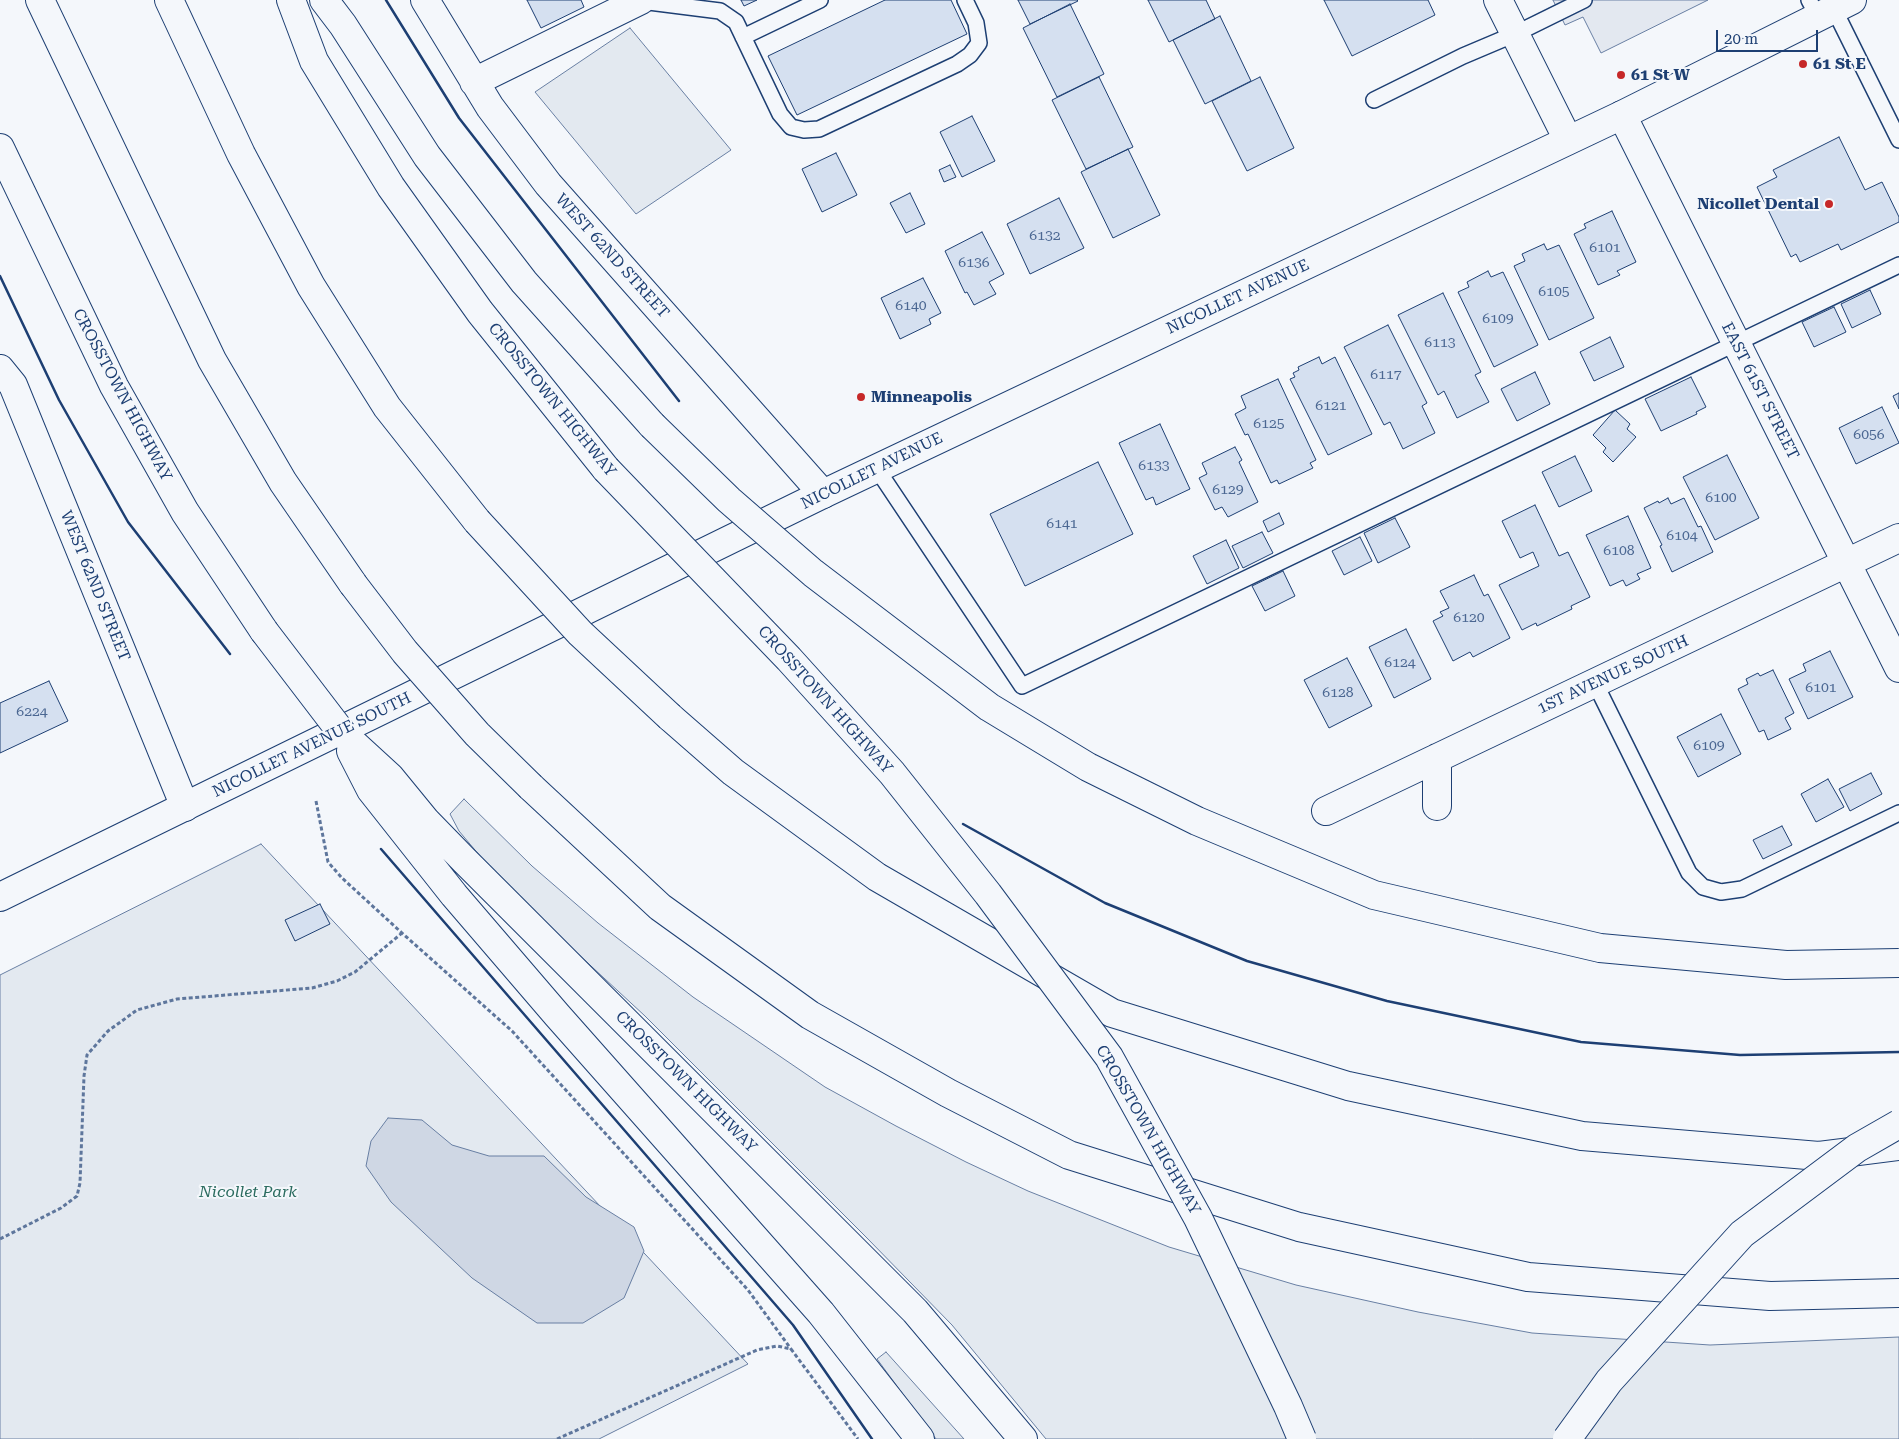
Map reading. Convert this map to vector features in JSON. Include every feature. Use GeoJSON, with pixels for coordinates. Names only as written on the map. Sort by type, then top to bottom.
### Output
{"type":"FeatureCollection","features":[{"type":"Feature","properties":{"kind":"main road"},"geometry":{"type":"LineString","coordinates":[[40,0],[212,360],[283,482],[353,584],[405,652],[478,734],[531,787],[660,907],[810,1014],[948,1093],[1069,1155],[1299,1226],[1528,1277],[1770,1296],[1899,1293]]}},
{"type":"Feature","properties":{"kind":"main road"},"geometry":{"type":"LineString","coordinates":[[169,0],[241,154],[311,286],[387,407],[477,521],[580,634],[670,717],[733,772],[877,877],[1112,1013],[1348,1086],[1582,1136],[1819,1156],[1899,1146]]}},
{"type":"Feature","properties":{"kind":"main road","name":"CROSSTOWN HIGHWAY"},"geometry":{"type":"LineString","coordinates":[[290,0],[314,61],[391,188],[480,312],[606,469],[789,659],[892,773],[988,894],[1109,1057],[1198,1218],[1302,1439]]}},
{"type":"Feature","properties":{"kind":"main road"},"geometry":{"type":"LineString","coordinates":[[324,0],[343,25],[427,156],[524,282],[652,425],[729,500],[813,573],[989,707],[1088,766],[1197,821],[1374,895],[1600,948],[1786,965],[1899,963]]}},
{"type":"Feature","properties":{"kind":"main road","name":"WEST 62ND STREET"},"geometry":{"type":"LineString","coordinates":[[425,0],[490,107],[548,184],[823,494]]}},
{"type":"Feature","properties":{"kind":"main road"},"geometry":{"type":"LineString","coordinates":[[474,82],[641,0]]}},
{"type":"Feature","properties":{"kind":"main road"},"geometry":{"type":"LineString","coordinates":[[1498,0],[1568,140]]}},
{"type":"Feature","properties":{"kind":"main road","name":"NICOLLET AVENUE"},"geometry":{"type":"LineString","coordinates":[[624,593],[823,494],[1622,115],[1828,6]]}},
{"type":"Feature","properties":{"kind":"main road","name":"EAST 61ST STREET"},"geometry":{"type":"LineString","coordinates":[[1622,115],[1899,668]]}},
{"type":"Feature","properties":{"kind":"main road","name":"CROSSTOWN HIGHWAY"},"geometry":{"type":"LineString","coordinates":[[0,148],[114,386],[185,512],[264,631],[342,734],[390,777],[417,829],[915,1312],[1023,1439]]}},
{"type":"Feature","properties":{"kind":"main road","name":"WEST 62ND STREET"},"geometry":{"type":"LineString","coordinates":[[0,369],[14,385],[185,807]]}},
{"type":"Feature","properties":{"kind":"main road","name":"1ST AVENUE SOUTH"},"geometry":{"type":"LineString","coordinates":[[1326,811],[1899,538]]}},
{"type":"Feature","properties":{"kind":"main road","name":"NICOLLET AVENUE SOUTH"},"geometry":{"type":"LineString","coordinates":[[0,897],[624,593]]}},
{"type":"Feature","properties":{"kind":"main road"},"geometry":{"type":"LineString","coordinates":[[1437,758],[1437,806]]}},
{"type":"Feature","properties":{"kind":"main road"},"geometry":{"type":"LineString","coordinates":[[417,829],[454,895],[557,1015],[821,1313],[920,1439]]}},
{"type":"Feature","properties":{"kind":"main road"},"geometry":{"type":"LineString","coordinates":[[1567,1439],[1609,1381],[1742,1234],[1857,1148],[1899,1124]]}},
{"type":"Feature","properties":{"kind":"lane"},"geometry":{"type":"LineString","coordinates":[[641,0],[720,11],[736,22],[780,114],[791,127],[804,130],[819,129],[957,64],[970,55],[979,43],[976,23],[965,0]]}},
{"type":"Feature","properties":{"kind":"lane"},"geometry":{"type":"LineString","coordinates":[[743,36],[820,0]]}},
{"type":"Feature","properties":{"kind":"lane"},"geometry":{"type":"LineString","coordinates":[[1374,100],[1463,56],[1515,34],[1579,1]]}},
{"type":"Feature","properties":{"kind":"lane"},"geometry":{"type":"LineString","coordinates":[[1828,6],[1899,140]]}},
{"type":"Feature","properties":{"kind":"lane"},"geometry":{"type":"LineString","coordinates":[[877,469],[1022,686],[1899,265]]}},
{"type":"Feature","properties":{"kind":"lane"},"geometry":{"type":"LineString","coordinates":[[1595,683],[1689,873],[1703,888],[1721,892],[1742,889],[1899,813]]}},
{"type":"Feature","properties":{"kind":"path"},"geometry":{"type":"LineString","coordinates":[[316,802],[328,862],[342,878],[402,933],[512,1030],[748,1290],[858,1439]]}},
{"type":"Feature","properties":{"kind":"path"},"geometry":{"type":"LineString","coordinates":[[0,1239],[61,1208],[77,1196],[80,1183],[84,1076],[87,1056],[108,1031],[137,1010],[177,999],[312,988],[337,980],[355,972],[402,933]]}},
{"type":"Feature","properties":{"kind":"path"},"geometry":{"type":"LineString","coordinates":[[557,1439],[757,1350],[777,1346],[791,1349]]}},
{"type":"Feature","properties":{"kind":"green space"},"geometry":{"type":"Polygon","coordinates":[[[630,28],[731,150],[636,214],[535,92],[630,28]]]}},
{"type":"Feature","properties":{"kind":"green space"},"geometry":{"type":"Polygon","coordinates":[[[464,799],[532,866],[598,923],[693,997],[825,1087],[966,1162],[1028,1191],[1169,1247],[1296,1285],[1418,1312],[1532,1333],[1710,1345],[1899,1337],[1899,1439],[1046,1439],[952,1325],[645,1016],[551,929],[485,862],[459,831],[450,814],[464,799]]]}},
{"type":"Feature","properties":{"kind":"green space","name":"Nicollet Park"},"geometry":{"type":"Polygon","coordinates":[[[261,844],[748,1364],[599,1439],[0,1439],[0,975],[261,844]]]}},
{"type":"Feature","properties":{"kind":"green space"},"geometry":{"type":"Polygon","coordinates":[[[886,1352],[964,1439],[936,1439],[877,1359],[886,1352]]]}},
{"type":"Feature","properties":{"kind":"shaded area"},"geometry":{"type":"Polygon","coordinates":[[[1553,0],[1708,0],[1601,53],[1583,17],[1565,25],[1553,0]]]}},
{"type":"Feature","properties":{"kind":"shaded area"},"geometry":{"type":"Polygon","coordinates":[[[388,1118],[422,1120],[452,1145],[489,1156],[544,1156],[586,1197],[634,1227],[644,1251],[624,1298],[583,1323],[537,1323],[472,1278],[391,1202],[366,1166],[371,1141],[388,1118]]]}},
{"type":"Feature","properties":{"kind":"building"},"geometry":{"type":"Polygon","coordinates":[[[527,0],[581,0],[584,7],[541,28],[527,0]]]}},
{"type":"Feature","properties":{"kind":"building"},"geometry":{"type":"Polygon","coordinates":[[[741,0],[757,0],[744,6],[741,0]]]}},
{"type":"Feature","properties":{"kind":"building"},"geometry":{"type":"Polygon","coordinates":[[[885,0],[951,0],[967,34],[797,115],[768,56],[885,0]]]}},
{"type":"Feature","properties":{"kind":"building"},"geometry":{"type":"Polygon","coordinates":[[[1018,0],[1077,0],[1078,1],[1030,24],[1018,0]]]}},
{"type":"Feature","properties":{"kind":"building"},"geometry":{"type":"Polygon","coordinates":[[[1148,0],[1206,0],[1215,19],[1169,42],[1148,0]]]}},
{"type":"Feature","properties":{"kind":"building"},"geometry":{"type":"Polygon","coordinates":[[[1324,0],[1428,0],[1435,15],[1352,56],[1324,0]]]}},
{"type":"Feature","properties":{"kind":"building"},"geometry":{"type":"Polygon","coordinates":[[[1070,4],[1104,74],[1057,97],[1023,28],[1070,4]]]}},
{"type":"Feature","properties":{"kind":"building"},"geometry":{"type":"Polygon","coordinates":[[[1220,16],[1251,81],[1205,104],[1173,40],[1220,16]]]}},
{"type":"Feature","properties":{"kind":"building"},"geometry":{"type":"Polygon","coordinates":[[[1099,77],[1133,147],[1086,169],[1052,100],[1099,77]]]}},
{"type":"Feature","properties":{"kind":"building"},"geometry":{"type":"Polygon","coordinates":[[[1260,77],[1294,148],[1247,171],[1212,101],[1260,77]]]}},
{"type":"Feature","properties":{"kind":"building"},"geometry":{"type":"Polygon","coordinates":[[[972,116],[995,161],[962,177],[940,132],[972,116]]]}},
{"type":"Feature","properties":{"kind":"building","name":"Nicollet Dental"},"geometry":{"type":"Polygon","coordinates":[[[1839,137],[1865,190],[1882,182],[1899,217],[1899,222],[1841,250],[1838,244],[1800,262],[1796,254],[1791,257],[1757,187],[1777,177],[1773,170],[1839,137]]]}},
{"type":"Feature","properties":{"kind":"building"},"geometry":{"type":"Polygon","coordinates":[[[1128,149],[1160,215],[1113,238],[1081,172],[1128,149]]]}},
{"type":"Feature","properties":{"kind":"building"},"geometry":{"type":"Polygon","coordinates":[[[836,153],[857,195],[822,212],[802,169],[836,153]]]}},
{"type":"Feature","properties":{"kind":"building"},"geometry":{"type":"Polygon","coordinates":[[[950,165],[956,177],[944,182],[939,170],[950,165]]]}},
{"type":"Feature","properties":{"kind":"building"},"geometry":{"type":"Polygon","coordinates":[[[910,193],[925,224],[906,233],[890,203],[910,193]]]}},
{"type":"Feature","properties":{"kind":"building"},"geometry":{"type":"Polygon","coordinates":[[[1059,198],[1084,248],[1030,274],[1007,224],[1059,198]]]}},
{"type":"Feature","properties":{"kind":"building"},"geometry":{"type":"Polygon","coordinates":[[[1612,211],[1636,262],[1617,271],[1620,275],[1598,285],[1574,234],[1586,228],[1584,224],[1612,211]]]}},
{"type":"Feature","properties":{"kind":"building"},"geometry":{"type":"Polygon","coordinates":[[[982,232],[1004,274],[989,282],[996,294],[974,305],[967,292],[965,293],[945,251],[982,232]]]}},
{"type":"Feature","properties":{"kind":"building"},"geometry":{"type":"Polygon","coordinates":[[[1544,244],[1547,250],[1559,245],[1594,318],[1549,340],[1514,266],[1525,261],[1522,254],[1544,244]]]}},
{"type":"Feature","properties":{"kind":"building"},"geometry":{"type":"Polygon","coordinates":[[[1488,271],[1491,277],[1503,272],[1538,345],[1494,367],[1458,292],[1469,287],[1467,282],[1488,271]]]}},
{"type":"Feature","properties":{"kind":"building"},"geometry":{"type":"Polygon","coordinates":[[[923,278],[941,313],[929,319],[931,324],[900,339],[881,298],[923,278]]]}},
{"type":"Feature","properties":{"kind":"building"},"geometry":{"type":"Polygon","coordinates":[[[1870,290],[1881,314],[1852,328],[1841,304],[1870,290]]]}},
{"type":"Feature","properties":{"kind":"building"},"geometry":{"type":"Polygon","coordinates":[[[1443,293],[1481,372],[1475,375],[1489,402],[1457,418],[1444,391],[1438,395],[1398,315],[1443,293]]]}},
{"type":"Feature","properties":{"kind":"building"},"geometry":{"type":"Polygon","coordinates":[[[1834,307],[1846,332],[1814,347],[1802,322],[1834,307]]]}},
{"type":"Feature","properties":{"kind":"building"},"geometry":{"type":"Polygon","coordinates":[[[1388,325],[1427,403],[1422,406],[1435,433],[1403,449],[1390,422],[1384,425],[1344,347],[1388,325]]]}},
{"type":"Feature","properties":{"kind":"building"},"geometry":{"type":"Polygon","coordinates":[[[1610,337],[1624,367],[1594,381],[1580,352],[1610,337]]]}},
{"type":"Feature","properties":{"kind":"building"},"geometry":{"type":"Polygon","coordinates":[[[1319,357],[1322,364],[1335,357],[1372,434],[1328,455],[1290,379],[1295,377],[1293,373],[1299,370],[1298,367],[1319,357]]]}},
{"type":"Feature","properties":{"kind":"building"},"geometry":{"type":"Polygon","coordinates":[[[1535,372],[1550,404],[1517,421],[1501,389],[1535,372]]]}},
{"type":"Feature","properties":{"kind":"building"},"geometry":{"type":"Polygon","coordinates":[[[1691,377],[1706,407],[1696,412],[1697,414],[1661,431],[1645,399],[1691,377]]]}},
{"type":"Feature","properties":{"kind":"building"},"geometry":{"type":"Polygon","coordinates":[[[1278,379],[1316,460],[1310,463],[1313,468],[1279,484],[1277,480],[1271,483],[1248,434],[1245,435],[1235,414],[1246,408],[1241,396],[1278,379]]]}},
{"type":"Feature","properties":{"kind":"building"},"geometry":{"type":"Polygon","coordinates":[[[1899,393],[1899,409],[1893,396],[1899,393]]]}},
{"type":"Feature","properties":{"kind":"building"},"geometry":{"type":"Polygon","coordinates":[[[1882,407],[1899,443],[1856,464],[1839,428],[1882,407]]]}},
{"type":"Feature","properties":{"kind":"building"},"geometry":{"type":"Polygon","coordinates":[[[1615,410],[1630,424],[1627,429],[1636,437],[1613,462],[1603,452],[1606,448],[1593,435],[1615,410]]]}},
{"type":"Feature","properties":{"kind":"building"},"geometry":{"type":"Polygon","coordinates":[[[1160,424],[1190,489],[1156,505],[1153,497],[1146,500],[1119,443],[1160,424]]]}},
{"type":"Feature","properties":{"kind":"building"},"geometry":{"type":"Polygon","coordinates":[[[1235,447],[1242,460],[1239,462],[1258,502],[1228,517],[1222,507],[1215,510],[1199,478],[1207,474],[1202,463],[1235,447]]]}},
{"type":"Feature","properties":{"kind":"building"},"geometry":{"type":"Polygon","coordinates":[[[1727,455],[1759,518],[1715,540],[1683,477],[1727,455]]]}},
{"type":"Feature","properties":{"kind":"building"},"geometry":{"type":"Polygon","coordinates":[[[1575,456],[1592,491],[1559,507],[1542,472],[1575,456]]]}},
{"type":"Feature","properties":{"kind":"building"},"geometry":{"type":"Polygon","coordinates":[[[1098,462],[1133,534],[1025,586],[990,514],[1098,462]]]}},
{"type":"Feature","properties":{"kind":"building"},"geometry":{"type":"Polygon","coordinates":[[[1668,498],[1671,504],[1684,498],[1698,527],[1701,526],[1713,552],[1672,572],[1660,546],[1662,545],[1644,508],[1668,498]]]}},
{"type":"Feature","properties":{"kind":"building"},"geometry":{"type":"Polygon","coordinates":[[[1535,505],[1559,556],[1568,552],[1590,597],[1571,606],[1572,609],[1537,626],[1536,623],[1522,630],[1499,585],[1539,566],[1533,552],[1520,558],[1502,521],[1535,505]]]}},
{"type":"Feature","properties":{"kind":"building"},"geometry":{"type":"Polygon","coordinates":[[[1279,513],[1284,524],[1268,532],[1263,521],[1279,513]]]}},
{"type":"Feature","properties":{"kind":"building"},"geometry":{"type":"Polygon","coordinates":[[[1628,516],[1651,568],[1637,574],[1640,579],[1626,586],[1623,580],[1610,586],[1586,535],[1628,516]]]}},
{"type":"Feature","properties":{"kind":"building"},"geometry":{"type":"Polygon","coordinates":[[[1395,518],[1410,547],[1378,563],[1364,533],[1395,518]]]}},
{"type":"Feature","properties":{"kind":"building"},"geometry":{"type":"Polygon","coordinates":[[[1262,532],[1273,553],[1243,568],[1232,546],[1262,532]]]}},
{"type":"Feature","properties":{"kind":"building"},"geometry":{"type":"Polygon","coordinates":[[[1360,537],[1372,561],[1344,575],[1332,551],[1360,537]]]}},
{"type":"Feature","properties":{"kind":"building"},"geometry":{"type":"Polygon","coordinates":[[[1226,540],[1239,568],[1207,584],[1193,556],[1226,540]]]}},
{"type":"Feature","properties":{"kind":"building"},"geometry":{"type":"Polygon","coordinates":[[[1283,571],[1295,596],[1265,611],[1252,586],[1283,571]]]}},
{"type":"Feature","properties":{"kind":"building"},"geometry":{"type":"Polygon","coordinates":[[[1474,575],[1484,596],[1488,594],[1510,638],[1473,657],[1470,652],[1453,661],[1433,621],[1443,616],[1440,612],[1449,608],[1440,591],[1474,575]]]}},
{"type":"Feature","properties":{"kind":"building"},"geometry":{"type":"Polygon","coordinates":[[[1406,629],[1431,679],[1394,698],[1369,647],[1406,629]]]}},
{"type":"Feature","properties":{"kind":"building"},"geometry":{"type":"Polygon","coordinates":[[[1830,651],[1853,697],[1808,719],[1789,679],[1806,671],[1803,664],[1830,651]]]}},
{"type":"Feature","properties":{"kind":"building"},"geometry":{"type":"Polygon","coordinates":[[[1347,658],[1372,706],[1329,728],[1304,680],[1347,658]]]}},
{"type":"Feature","properties":{"kind":"building"},"geometry":{"type":"Polygon","coordinates":[[[1773,670],[1794,713],[1785,718],[1791,729],[1768,740],[1764,730],[1759,732],[1738,689],[1748,684],[1746,679],[1758,673],[1760,676],[1773,670]]]}},
{"type":"Feature","properties":{"kind":"building"},"geometry":{"type":"Polygon","coordinates":[[[49,681],[68,721],[0,753],[0,703],[49,681]]]}},
{"type":"Feature","properties":{"kind":"building"},"geometry":{"type":"Polygon","coordinates":[[[1721,714],[1741,754],[1698,777],[1677,737],[1721,714]]]}},
{"type":"Feature","properties":{"kind":"building"},"geometry":{"type":"Polygon","coordinates":[[[1871,773],[1882,794],[1850,811],[1839,789],[1871,773]]]}},
{"type":"Feature","properties":{"kind":"building"},"geometry":{"type":"Polygon","coordinates":[[[1828,779],[1844,807],[1816,822],[1801,794],[1828,779]]]}},
{"type":"Feature","properties":{"kind":"building"},"geometry":{"type":"Polygon","coordinates":[[[1782,826],[1792,845],[1763,859],[1753,840],[1782,826]]]}},
{"type":"Feature","properties":{"kind":"building"},"geometry":{"type":"Polygon","coordinates":[[[320,904],[330,924],[295,941],[285,920],[320,904]]]}},
{"type":"Feature","properties":{"kind":"wall"},"geometry":{"type":"LineString","coordinates":[[386,0],[459,118],[679,401]]}},
{"type":"Feature","properties":{"kind":"wall"},"geometry":{"type":"LineString","coordinates":[[0,276],[59,400],[128,522],[230,654]]}},
{"type":"Feature","properties":{"kind":"wall"},"geometry":{"type":"LineString","coordinates":[[963,824],[1105,903],[1247,961],[1387,1001],[1581,1042],[1740,1055],[1899,1052]]}},
{"type":"Feature","properties":{"kind":"wall"},"geometry":{"type":"LineString","coordinates":[[381,849],[793,1325],[872,1439]]}},
{"type":"Feature","properties":{"kind":"place","name":"61 St E"},"geometry":{"type":"Point","coordinates":[1803,64]}},
{"type":"Feature","properties":{"kind":"place","name":"61 St W"},"geometry":{"type":"Point","coordinates":[1621,75]}},
{"type":"Feature","properties":{"kind":"place","name":"Nicollet Dental"},"geometry":{"type":"Point","coordinates":[1829,204]}},
{"type":"Feature","properties":{"kind":"place","name":"Minneapolis"},"geometry":{"type":"Point","coordinates":[861,397]}}]}
